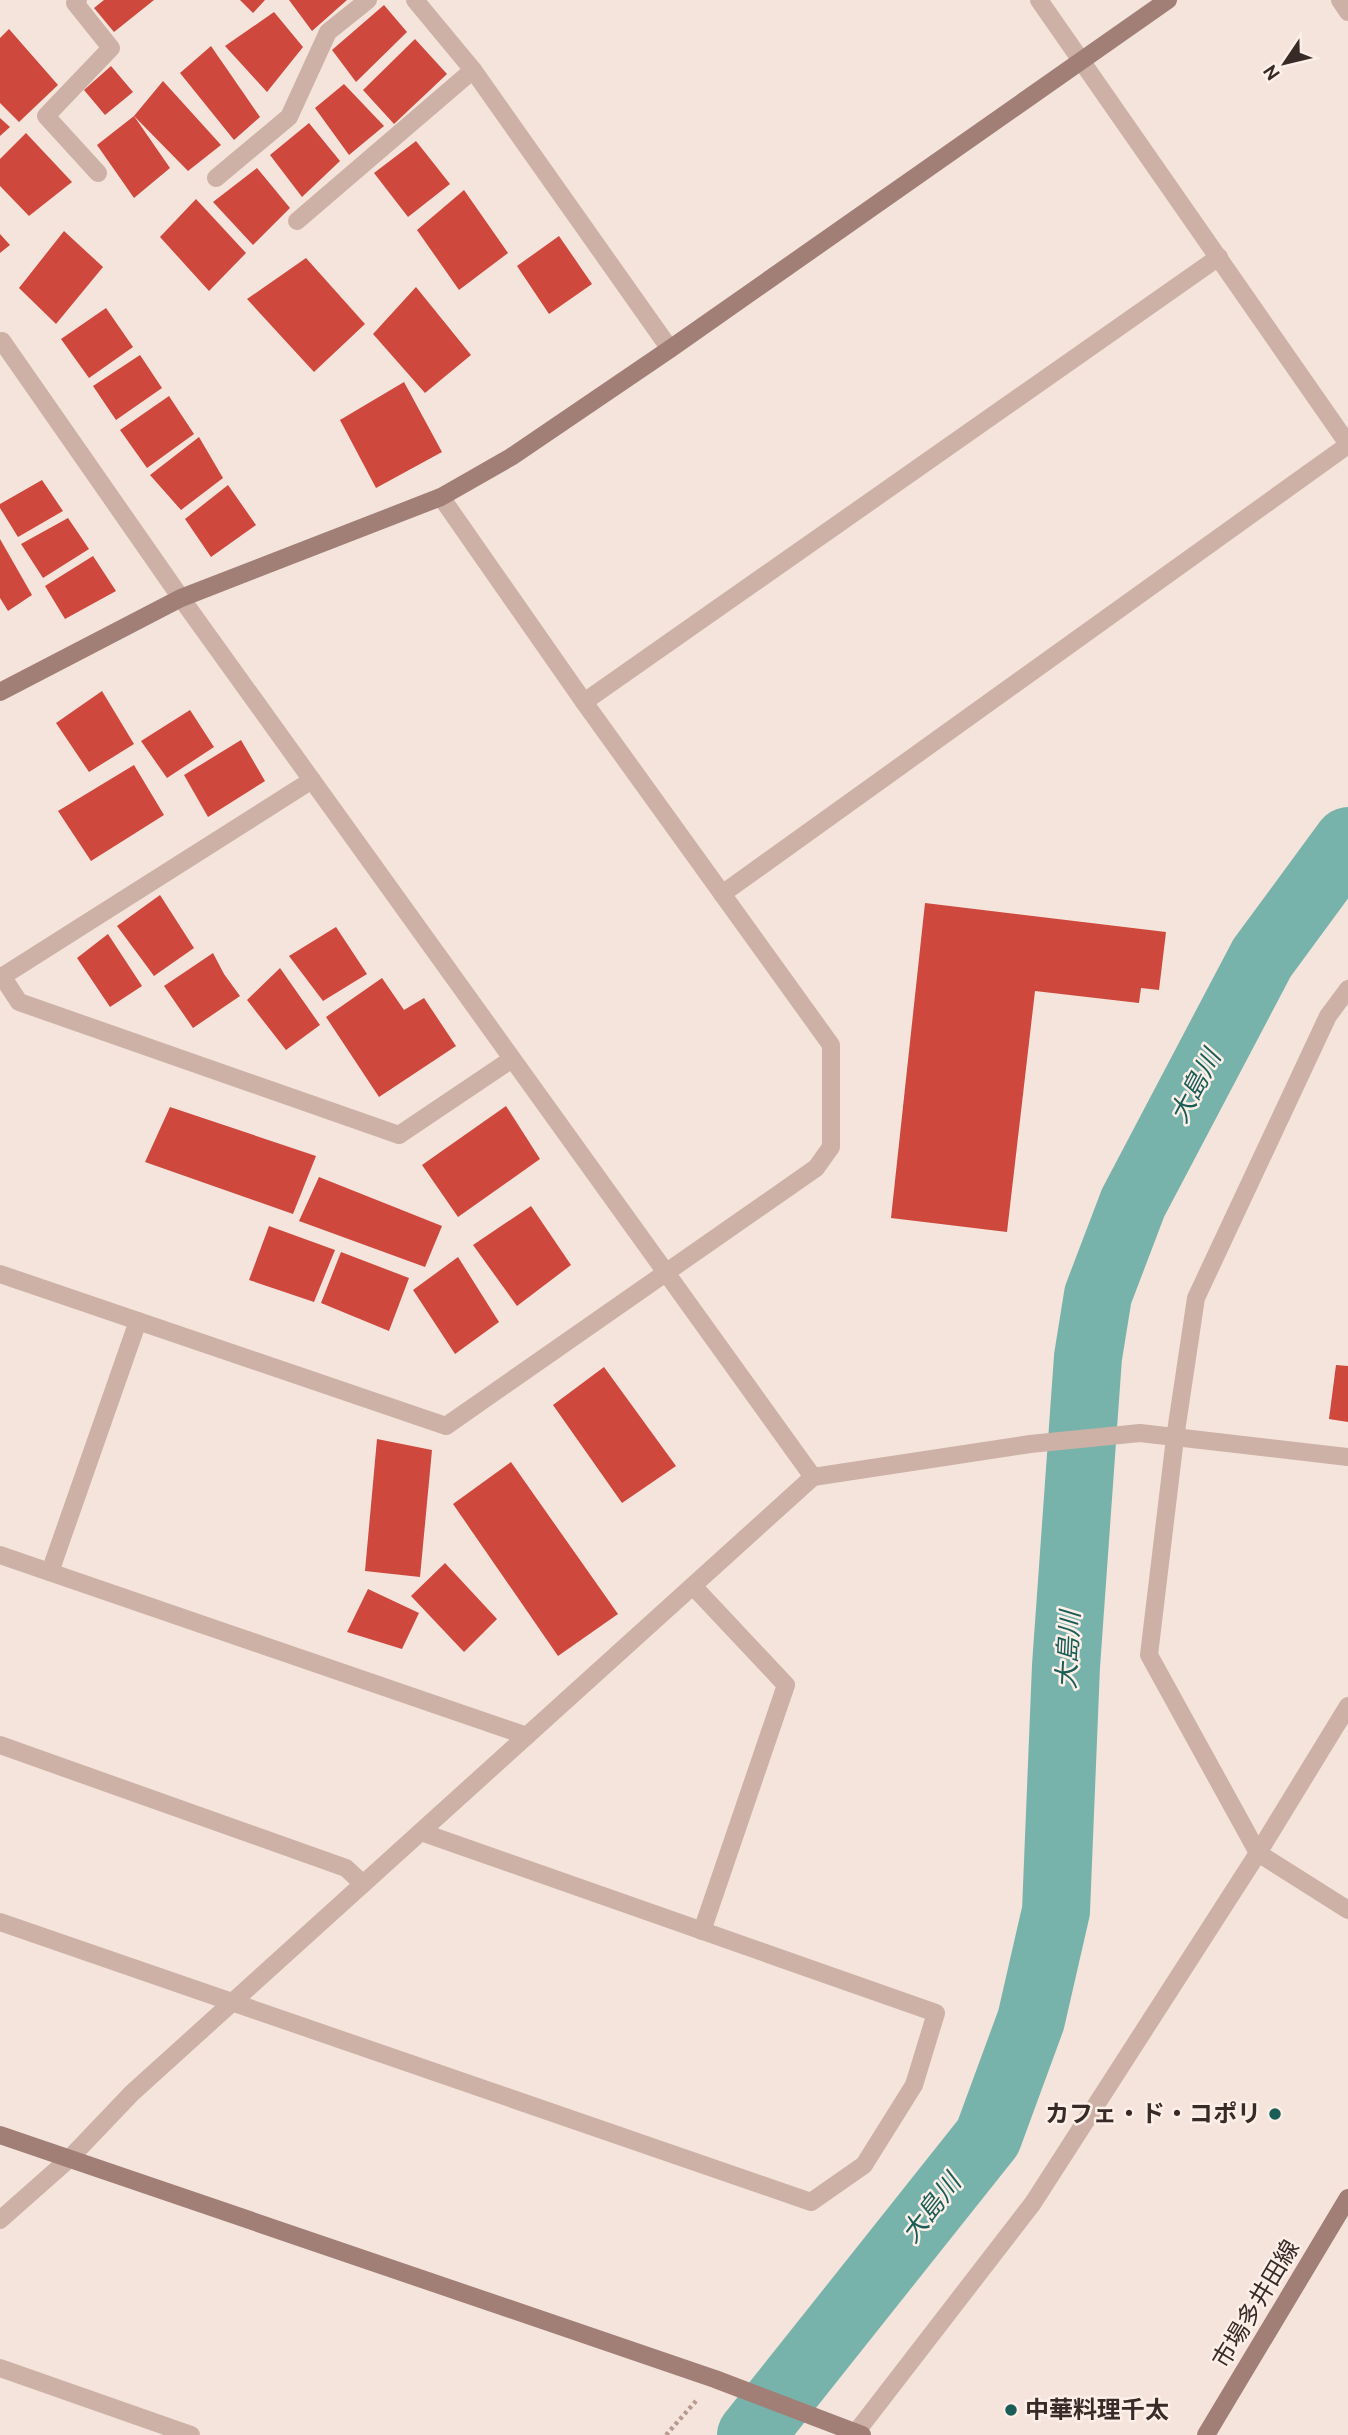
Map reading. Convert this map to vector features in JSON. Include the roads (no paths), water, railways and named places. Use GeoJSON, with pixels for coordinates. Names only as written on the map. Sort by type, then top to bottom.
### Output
{"type":"FeatureCollection","features":[{"type":"Feature","properties":{"kind":"street"},"geometry":{"type":"LineString","coordinates":[[78,0],[75,3],[111,48],[46,116],[98,173]]}},
{"type":"Feature","properties":{"kind":"street"},"geometry":{"type":"LineString","coordinates":[[216,178],[289,117],[328,32],[368,0]]}},
{"type":"Feature","properties":{"kind":"street"},"geometry":{"type":"LineString","coordinates":[[415,0],[473,70],[670,349]]}},
{"type":"Feature","properties":{"kind":"street"},"geometry":{"type":"LineString","coordinates":[[722,894],[1348,444],[1039,0]]}},
{"type":"Feature","properties":{"kind":"street"},"geometry":{"type":"LineString","coordinates":[[0,692],[181,597],[441,497],[511,457],[670,349],[1168,0]]}},
{"type":"Feature","properties":{"kind":"street"},"geometry":{"type":"LineString","coordinates":[[1340,0],[1348,12]]}},
{"type":"Feature","properties":{"kind":"street"},"geometry":{"type":"LineString","coordinates":[[298,222],[473,70]]}},
{"type":"Feature","properties":{"kind":"street"},"geometry":{"type":"LineString","coordinates":[[584,702],[1219,257]]}},
{"type":"Feature","properties":{"kind":"street"},"geometry":{"type":"LineString","coordinates":[[0,342],[2,341],[181,597],[813,1477]]}},
{"type":"Feature","properties":{"kind":"street"},"geometry":{"type":"LineString","coordinates":[[0,1274],[446,1426],[816,1168],[831,1147],[831,1045],[584,702],[441,497]]}},
{"type":"Feature","properties":{"kind":"street"},"geometry":{"type":"LineString","coordinates":[[312,780],[1,977],[19,1002],[399,1135],[512,1059]]}},
{"type":"Feature","properties":{"kind":"street"},"geometry":{"type":"LineString","coordinates":[[1348,989],[1328,1016],[1196,1298],[1175,1438],[1149,1655],[1258,1853],[1348,1910]]}},
{"type":"Feature","properties":{"kind":"street"},"geometry":{"type":"LineString","coordinates":[[50,1572],[138,1321]]}},
{"type":"Feature","properties":{"kind":"street"},"geometry":{"type":"LineString","coordinates":[[0,2220],[69,2158],[132,2093],[813,1477],[1046,1442],[1140,1433],[1348,1457]]}},
{"type":"Feature","properties":{"kind":"street"},"geometry":{"type":"LineString","coordinates":[[0,1555],[527,1736]]}},
{"type":"Feature","properties":{"kind":"street"},"geometry":{"type":"LineString","coordinates":[[693,1586],[786,1685],[702,1930]]}},
{"type":"Feature","properties":{"kind":"street"},"geometry":{"type":"LineString","coordinates":[[0,2134],[715,2379],[857,2434],[1034,2203],[1258,1853],[1348,1706]]}},
{"type":"Feature","properties":{"kind":"street"},"geometry":{"type":"LineString","coordinates":[[0,1745],[346,1868],[363,1884]]}},
{"type":"Feature","properties":{"kind":"street"},"geometry":{"type":"LineString","coordinates":[[0,1922],[811,2202],[864,2165],[914,2085],[936,2013],[421,1832]]}},
{"type":"Feature","properties":{"kind":"street","name":"市場多井田線"},"geometry":{"type":"LineString","coordinates":[[1206,2435],[1348,2197]]}},
{"type":"Feature","properties":{"kind":"street"},"geometry":{"type":"LineString","coordinates":[[0,2368],[191,2435]]}},
{"type":"Feature","properties":{"kind":"waterway","name":"大島川"},"geometry":{"type":"LineString","coordinates":[[751,2435],[988,2137],[1031,2020],[1056,1911],[1066,1666],[1088,1357],[1098,1295],[1133,1203],[1262,958],[1348,841]]}},
{"type":"Feature","properties":{"kind":"place","name":"カフェ・ド・コポリ"},"geometry":{"type":"Point","coordinates":[1275,2114]}},
{"type":"Feature","properties":{"kind":"place","name":"中華料理千太"},"geometry":{"type":"Point","coordinates":[1011,2410]}}]}
